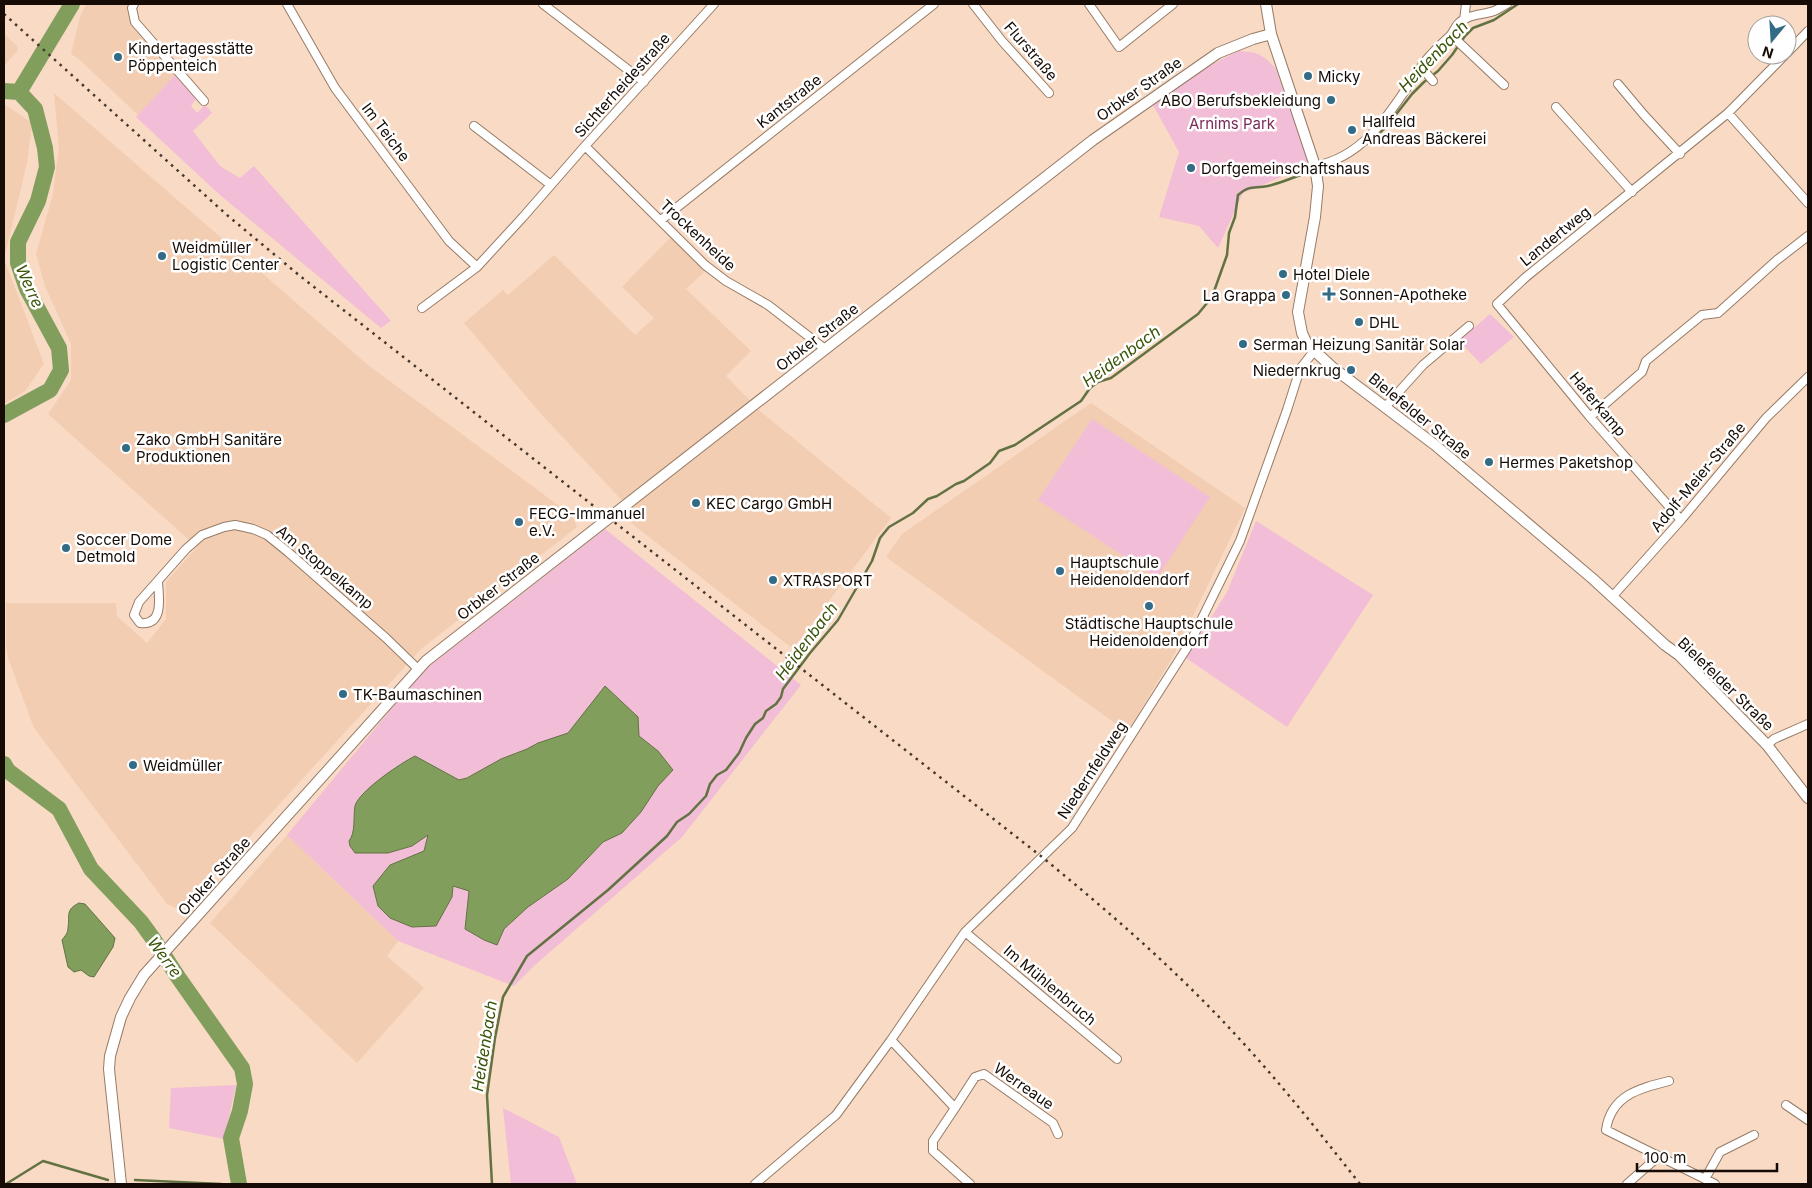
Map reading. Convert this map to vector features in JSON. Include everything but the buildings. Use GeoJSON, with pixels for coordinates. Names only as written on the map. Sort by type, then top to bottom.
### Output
{"type":"FeatureCollection","features":[{"type":"Feature","properties":{"kind":"street"},"geometry":{"type":"LineString","coordinates":[[134,4],[132,8],[135,22],[204,101]]}},
{"type":"Feature","properties":{"kind":"street","name":"Im Teiche"},"geometry":{"type":"LineString","coordinates":[[287,4],[335,88],[450,241],[477,266]]}},
{"type":"Feature","properties":{"kind":"street"},"geometry":{"type":"LineString","coordinates":[[543,4],[644,82]]}},
{"type":"Feature","properties":{"kind":"street","name":"Sichterheidestraße"},"geometry":{"type":"LineString","coordinates":[[422,308],[477,266],[714,4]]}},
{"type":"Feature","properties":{"kind":"street","name":"Kantstraße"},"geometry":{"type":"LineString","coordinates":[[661,220],[934,4]]}},
{"type":"Feature","properties":{"kind":"street","name":"Flurstraße"},"geometry":{"type":"LineString","coordinates":[[974,4],[1002,40],[1049,93]]}},
{"type":"Feature","properties":{"kind":"street"},"geometry":{"type":"LineString","coordinates":[[1089,4],[1119,47],[1173,4]]}},
{"type":"Feature","properties":{"kind":"street","name":"Bielefelder Straße"},"geometry":{"type":"LineString","coordinates":[[1266,4],[1271,34],[1316,166],[1318,186],[1315,217],[1298,312],[1304,339],[1332,367],[1386,406],[1442,451],[1665,645],[1679,655],[1767,744],[1808,798]]}},
{"type":"Feature","properties":{"kind":"street"},"geometry":{"type":"LineString","coordinates":[[1464,20],[1466,4]]}},
{"type":"Feature","properties":{"kind":"street"},"geometry":{"type":"LineString","coordinates":[[1316,166],[1345,156],[1390,119],[1421,67],[1437,46],[1451,35],[1459,22],[1494,11],[1507,4]]}},
{"type":"Feature","properties":{"kind":"street","name":"Landertweg"},"geometry":{"type":"LineString","coordinates":[[1797,42],[1808,31]]}},
{"type":"Feature","properties":{"kind":"street","name":"Orbker Straße"},"geometry":{"type":"LineString","coordinates":[[121,1184],[109,1070],[110,1056],[121,1017],[130,998],[152,966],[426,661],[1093,140],[1218,53],[1271,34]]}},
{"type":"Feature","properties":{"kind":"street"},"geometry":{"type":"LineString","coordinates":[[1451,35],[1504,85]]}},
{"type":"Feature","properties":{"kind":"street","name":"Landertweg"},"geometry":{"type":"LineString","coordinates":[[1497,304],[1526,277],[1680,154],[1728,113],[1775,65]]}},
{"type":"Feature","properties":{"kind":"street"},"geometry":{"type":"LineString","coordinates":[[1421,67],[1431,79]]}},
{"type":"Feature","properties":{"kind":"street"},"geometry":{"type":"LineString","coordinates":[[1618,84],[1680,154]]}},
{"type":"Feature","properties":{"kind":"street"},"geometry":{"type":"LineString","coordinates":[[1556,107],[1632,192]]}},
{"type":"Feature","properties":{"kind":"street"},"geometry":{"type":"LineString","coordinates":[[1728,113],[1808,202]]}},
{"type":"Feature","properties":{"kind":"street"},"geometry":{"type":"LineString","coordinates":[[474,126],[551,185]]}},
{"type":"Feature","properties":{"kind":"street","name":"Trockenheide"},"geometry":{"type":"LineString","coordinates":[[585,146],[705,265],[726,281],[768,305],[826,349]]}},
{"type":"Feature","properties":{"kind":"street"},"geometry":{"type":"LineString","coordinates":[[1590,417],[1642,372],[1646,361],[1702,315],[1718,313],[1777,260],[1808,236]]}},
{"type":"Feature","properties":{"kind":"street","name":"Haferkamp"},"geometry":{"type":"LineString","coordinates":[[1497,304],[1590,417],[1681,520]]}},
{"type":"Feature","properties":{"kind":"street"},"geometry":{"type":"LineString","coordinates":[[1386,406],[1423,365],[1469,326]]}},
{"type":"Feature","properties":{"kind":"street","name":"Niedernfeldweg"},"geometry":{"type":"LineString","coordinates":[[755,1184],[836,1116],[965,932],[1072,828],[1188,647],[1240,541],[1300,369],[1314,351]]}},
{"type":"Feature","properties":{"kind":"street","name":"Adolf-Meier-Straße"},"geometry":{"type":"LineString","coordinates":[[1612,597],[1681,520],[1766,418],[1808,378]]}},
{"type":"Feature","properties":{"kind":"street","name":"Am Stoppelkamp"},"geometry":{"type":"LineString","coordinates":[[158,582],[159,608],[156,620],[140,623],[134,615],[135,608],[139,602],[186,549],[202,535],[235,525],[253,529],[267,535],[288,552],[365,619],[418,669]]}},
{"type":"Feature","properties":{"kind":"street"},"geometry":{"type":"LineString","coordinates":[[1767,744],[1808,724]]}},
{"type":"Feature","properties":{"kind":"street","name":"Im Mühlenbruch"},"geometry":{"type":"LineString","coordinates":[[965,932],[1117,1059]]}},
{"type":"Feature","properties":{"kind":"street"},"geometry":{"type":"LineString","coordinates":[[891,1040],[955,1108]]}},
{"type":"Feature","properties":{"kind":"street","name":"Werreaue"},"geometry":{"type":"LineString","coordinates":[[970,1184],[933,1151],[933,1141],[975,1077],[984,1074],[1053,1123],[1058,1134]]}},
{"type":"Feature","properties":{"kind":"street"},"geometry":{"type":"LineString","coordinates":[[1669,1081],[1643,1088],[1622,1098],[1608,1120],[1606,1130],[1715,1184]]}},
{"type":"Feature","properties":{"kind":"street"},"geometry":{"type":"LineString","coordinates":[[1786,1105],[1808,1120]]}},
{"type":"Feature","properties":{"kind":"street"},"geometry":{"type":"LineString","coordinates":[[1705,1179],[1720,1152],[1754,1136]]}},
{"type":"Feature","properties":{"kind":"street"},"geometry":{"type":"LineString","coordinates":[[1627,1184],[1659,1156]]}},
{"type":"Feature","properties":{"kind":"shaded area","name":"Kindertagesstätte Pöppenteich"},"geometry":{"type":"Polygon","coordinates":[[[86,4],[128,4],[127,11],[133,26],[176,74],[138,115],[80,60],[71,54],[80,16],[86,4]]]}},
{"type":"Feature","properties":{"kind":"shaded area"},"geometry":{"type":"Polygon","coordinates":[[[4,34],[17,46],[18,50],[4,66],[4,34]]]}},
{"type":"Feature","properties":{"kind":"shaded area"},"geometry":{"type":"Polygon","coordinates":[[[54,93],[368,365],[554,502],[573,518],[577,527],[421,649],[182,911],[167,904],[34,728],[8,658],[6,646],[6,603],[116,603],[117,616],[147,643],[166,619],[166,582],[197,547],[48,414],[71,380],[71,344],[45,286],[36,254],[53,194],[59,147],[54,93]]]}},
{"type":"Feature","properties":{"kind":"shaded area"},"geometry":{"type":"Polygon","coordinates":[[[4,104],[32,123],[27,163],[4,259],[4,104]]]}},
{"type":"Feature","properties":{"kind":"shaded area"},"geometry":{"type":"Polygon","coordinates":[[[671,237],[705,271],[686,289],[751,351],[726,376],[760,411],[891,518],[793,649],[626,519],[633,513],[631,510],[542,415],[464,323],[503,290],[508,295],[554,255],[635,335],[654,318],[622,287],[671,237]]]}},
{"type":"Feature","properties":{"kind":"shaded area"},"geometry":{"type":"Polygon","coordinates":[[[4,259],[44,364],[25,391],[4,404],[4,259]]]}},
{"type":"Feature","properties":{"kind":"shaded area","name":"Hauptschule Heidenoldendorf"},"geometry":{"type":"Polygon","coordinates":[[[1091,403],[1245,508],[1174,655],[1127,732],[886,557],[902,534],[1091,403]]]}},
{"type":"Feature","properties":{"kind":"shaded area"},"geometry":{"type":"Polygon","coordinates":[[[605,686],[638,717],[639,736],[658,751],[673,770],[658,786],[641,812],[622,833],[603,842],[568,879],[528,907],[504,929],[497,945],[465,929],[469,891],[453,886],[452,897],[436,926],[412,927],[390,918],[378,906],[373,886],[390,865],[424,851],[428,835],[412,846],[388,853],[355,853],[349,841],[353,829],[355,806],[364,793],[391,771],[415,756],[459,780],[467,778],[501,759],[538,743],[568,733],[605,686]]]}},
{"type":"Feature","properties":{"kind":"shaded area"},"geometry":{"type":"Polygon","coordinates":[[[287,835],[398,941],[387,956],[424,988],[357,1063],[210,923],[287,835]]]}},
{"type":"Feature","properties":{"kind":"shaded area"},"geometry":{"type":"Polygon","coordinates":[[[79,903],[85,904],[115,938],[113,947],[94,977],[81,970],[74,972],[68,967],[62,940],[67,931],[69,913],[79,903]]]}},
{"type":"Feature","properties":{"kind":"green space","name":"Arnims Park"},"geometry":{"type":"Polygon","coordinates":[[[1239,51],[1259,55],[1276,69],[1310,165],[1243,193],[1218,248],[1199,226],[1159,217],[1179,152],[1153,105],[1194,75],[1239,51]]]}},
{"type":"Feature","properties":{"kind":"green space"},"geometry":{"type":"Polygon","coordinates":[[[176,74],[198,96],[191,106],[197,113],[204,106],[212,113],[193,131],[220,166],[240,178],[254,166],[391,321],[381,328],[220,195],[136,117],[176,74]]]}},
{"type":"Feature","properties":{"kind":"green space"},"geometry":{"type":"Polygon","coordinates":[[[1490,314],[1514,337],[1481,364],[1459,341],[1490,314]]]}},
{"type":"Feature","properties":{"kind":"green space"},"geometry":{"type":"Polygon","coordinates":[[[1092,419],[1210,497],[1157,578],[1038,500],[1092,419]]]}},
{"type":"Feature","properties":{"kind":"green space"},"geometry":{"type":"Polygon","coordinates":[[[1256,521],[1373,595],[1287,727],[1186,658],[1227,592],[1256,521]]]}},
{"type":"Feature","properties":{"kind":"green space"},"geometry":{"type":"Polygon","coordinates":[[[605,529],[801,685],[682,837],[535,965],[514,986],[398,941],[287,835],[421,673],[605,529]],[[605,686],[568,733],[538,743],[501,759],[467,778],[460,780],[415,756],[349,841],[355,853],[388,853],[412,846],[428,834],[424,851],[390,918],[412,927],[436,926],[452,897],[453,886],[469,891],[504,929],[528,907],[568,879],[603,842],[623,833],[641,812],[658,786],[673,770],[658,751],[639,736],[605,686]]]}},
{"type":"Feature","properties":{"kind":"green space"},"geometry":{"type":"Polygon","coordinates":[[[236,1085],[224,1139],[169,1128],[171,1088],[236,1085]]]}},
{"type":"Feature","properties":{"kind":"green space"},"geometry":{"type":"Polygon","coordinates":[[[503,1108],[559,1137],[577,1184],[511,1184],[503,1108]]]}},
{"type":"Feature","properties":{"kind":"waterway"},"geometry":{"type":"LineString","coordinates":[[19,92],[72,4]]}},
{"type":"Feature","properties":{"kind":"waterway","name":"Heidenbach"},"geometry":{"type":"LineString","coordinates":[[1375,137],[1387,126],[1412,94],[1438,71],[1473,28],[1494,20],[1518,4]]}},
{"type":"Feature","properties":{"kind":"waterway","name":"Werre"},"geometry":{"type":"LineString","coordinates":[[4,91],[19,92],[35,109],[45,148],[47,167],[38,201],[18,242],[18,263],[27,289],[59,348],[61,370],[50,390],[4,415]]}},
{"type":"Feature","properties":{"kind":"waterway","name":"Heidenbach"},"geometry":{"type":"LineString","coordinates":[[492,1184],[487,1095],[495,1038],[503,997],[527,956],[608,890],[667,836],[677,822],[689,814],[706,796],[710,784],[717,775],[726,770],[739,753],[755,724],[763,718],[766,711],[776,704],[781,697],[783,689],[838,620],[872,561],[880,538],[889,527],[913,513],[928,499],[964,481],[990,463],[999,451],[1015,445],[1081,401],[1090,388],[1098,382],[1111,378],[1198,314],[1212,297],[1227,255],[1229,233],[1235,217],[1238,195],[1250,188],[1273,185],[1306,173]]}},
{"type":"Feature","properties":{"kind":"waterway","name":"Werre"},"geometry":{"type":"LineString","coordinates":[[4,764],[8,771],[59,809],[91,869],[141,922],[242,1068],[245,1084],[240,1111],[231,1138],[239,1184]]}},
{"type":"Feature","properties":{"kind":"waterway"},"geometry":{"type":"LineString","coordinates":[[6,1184],[43,1161],[108,1180]]}},
{"type":"Feature","properties":{"kind":"waterway"},"geometry":{"type":"LineString","coordinates":[[135,1180],[221,1184]]}},
{"type":"Feature","properties":{"kind":"railway"},"geometry":{"type":"LineString","coordinates":[[4,14],[227,215],[300,276],[1042,857],[1116,920],[1188,985],[1250,1050],[1360,1184]]}},
{"type":"Feature","properties":{"kind":"place","name":"Kindertagesstätte Pöppenteich"},"geometry":{"type":"Point","coordinates":[118,57]}},
{"type":"Feature","properties":{"kind":"place","name":"Micky"},"geometry":{"type":"Point","coordinates":[1308,76]}},
{"type":"Feature","properties":{"kind":"place","name":"ABO Berufsbekleidung"},"geometry":{"type":"Point","coordinates":[1331,100]}},
{"type":"Feature","properties":{"kind":"place","name":"Hallfeld Andreas Bäckerei"},"geometry":{"type":"Point","coordinates":[1352,130]}},
{"type":"Feature","properties":{"kind":"place","name":"Dorfgemeinschaftshaus"},"geometry":{"type":"Point","coordinates":[1191,168]}},
{"type":"Feature","properties":{"kind":"place","name":"Weidmüller Logistic Center"},"geometry":{"type":"Point","coordinates":[162,256]}},
{"type":"Feature","properties":{"kind":"place","name":"Hotel Diele"},"geometry":{"type":"Point","coordinates":[1283,274]}},
{"type":"Feature","properties":{"kind":"place","name":"Sonnen-Apotheke"},"geometry":{"type":"Point","coordinates":[1329,294]}},
{"type":"Feature","properties":{"kind":"place","name":"La Grappa"},"geometry":{"type":"Point","coordinates":[1286,295]}},
{"type":"Feature","properties":{"kind":"place","name":"DHL"},"geometry":{"type":"Point","coordinates":[1359,322]}},
{"type":"Feature","properties":{"kind":"place","name":"Serman Heizung Sanitär Solar"},"geometry":{"type":"Point","coordinates":[1243,344]}},
{"type":"Feature","properties":{"kind":"place","name":"Niedernkrug"},"geometry":{"type":"Point","coordinates":[1351,370]}},
{"type":"Feature","properties":{"kind":"place","name":"Zako GmbH Sanitäre Produktionen"},"geometry":{"type":"Point","coordinates":[126,448]}},
{"type":"Feature","properties":{"kind":"place","name":"Hermes Paketshop"},"geometry":{"type":"Point","coordinates":[1489,462]}},
{"type":"Feature","properties":{"kind":"place","name":"KEC Cargo GmbH"},"geometry":{"type":"Point","coordinates":[696,503]}},
{"type":"Feature","properties":{"kind":"place","name":"FECG-Immanuel e.V."},"geometry":{"type":"Point","coordinates":[519,522]}},
{"type":"Feature","properties":{"kind":"place","name":"Soccer Dome Detmold"},"geometry":{"type":"Point","coordinates":[66,548]}},
{"type":"Feature","properties":{"kind":"place","name":"Hauptschule Heidenoldendorf"},"geometry":{"type":"Point","coordinates":[1060,571]}},
{"type":"Feature","properties":{"kind":"place","name":"XTRASPORT"},"geometry":{"type":"Point","coordinates":[773,580]}},
{"type":"Feature","properties":{"kind":"place","name":"Städtische Hauptschule Heidenoldendorf"},"geometry":{"type":"Point","coordinates":[1149,606]}},
{"type":"Feature","properties":{"kind":"place","name":"TK-Baumaschinen"},"geometry":{"type":"Point","coordinates":[343,694]}},
{"type":"Feature","properties":{"kind":"place","name":"Weidmüller"},"geometry":{"type":"Point","coordinates":[133,765]}}]}
